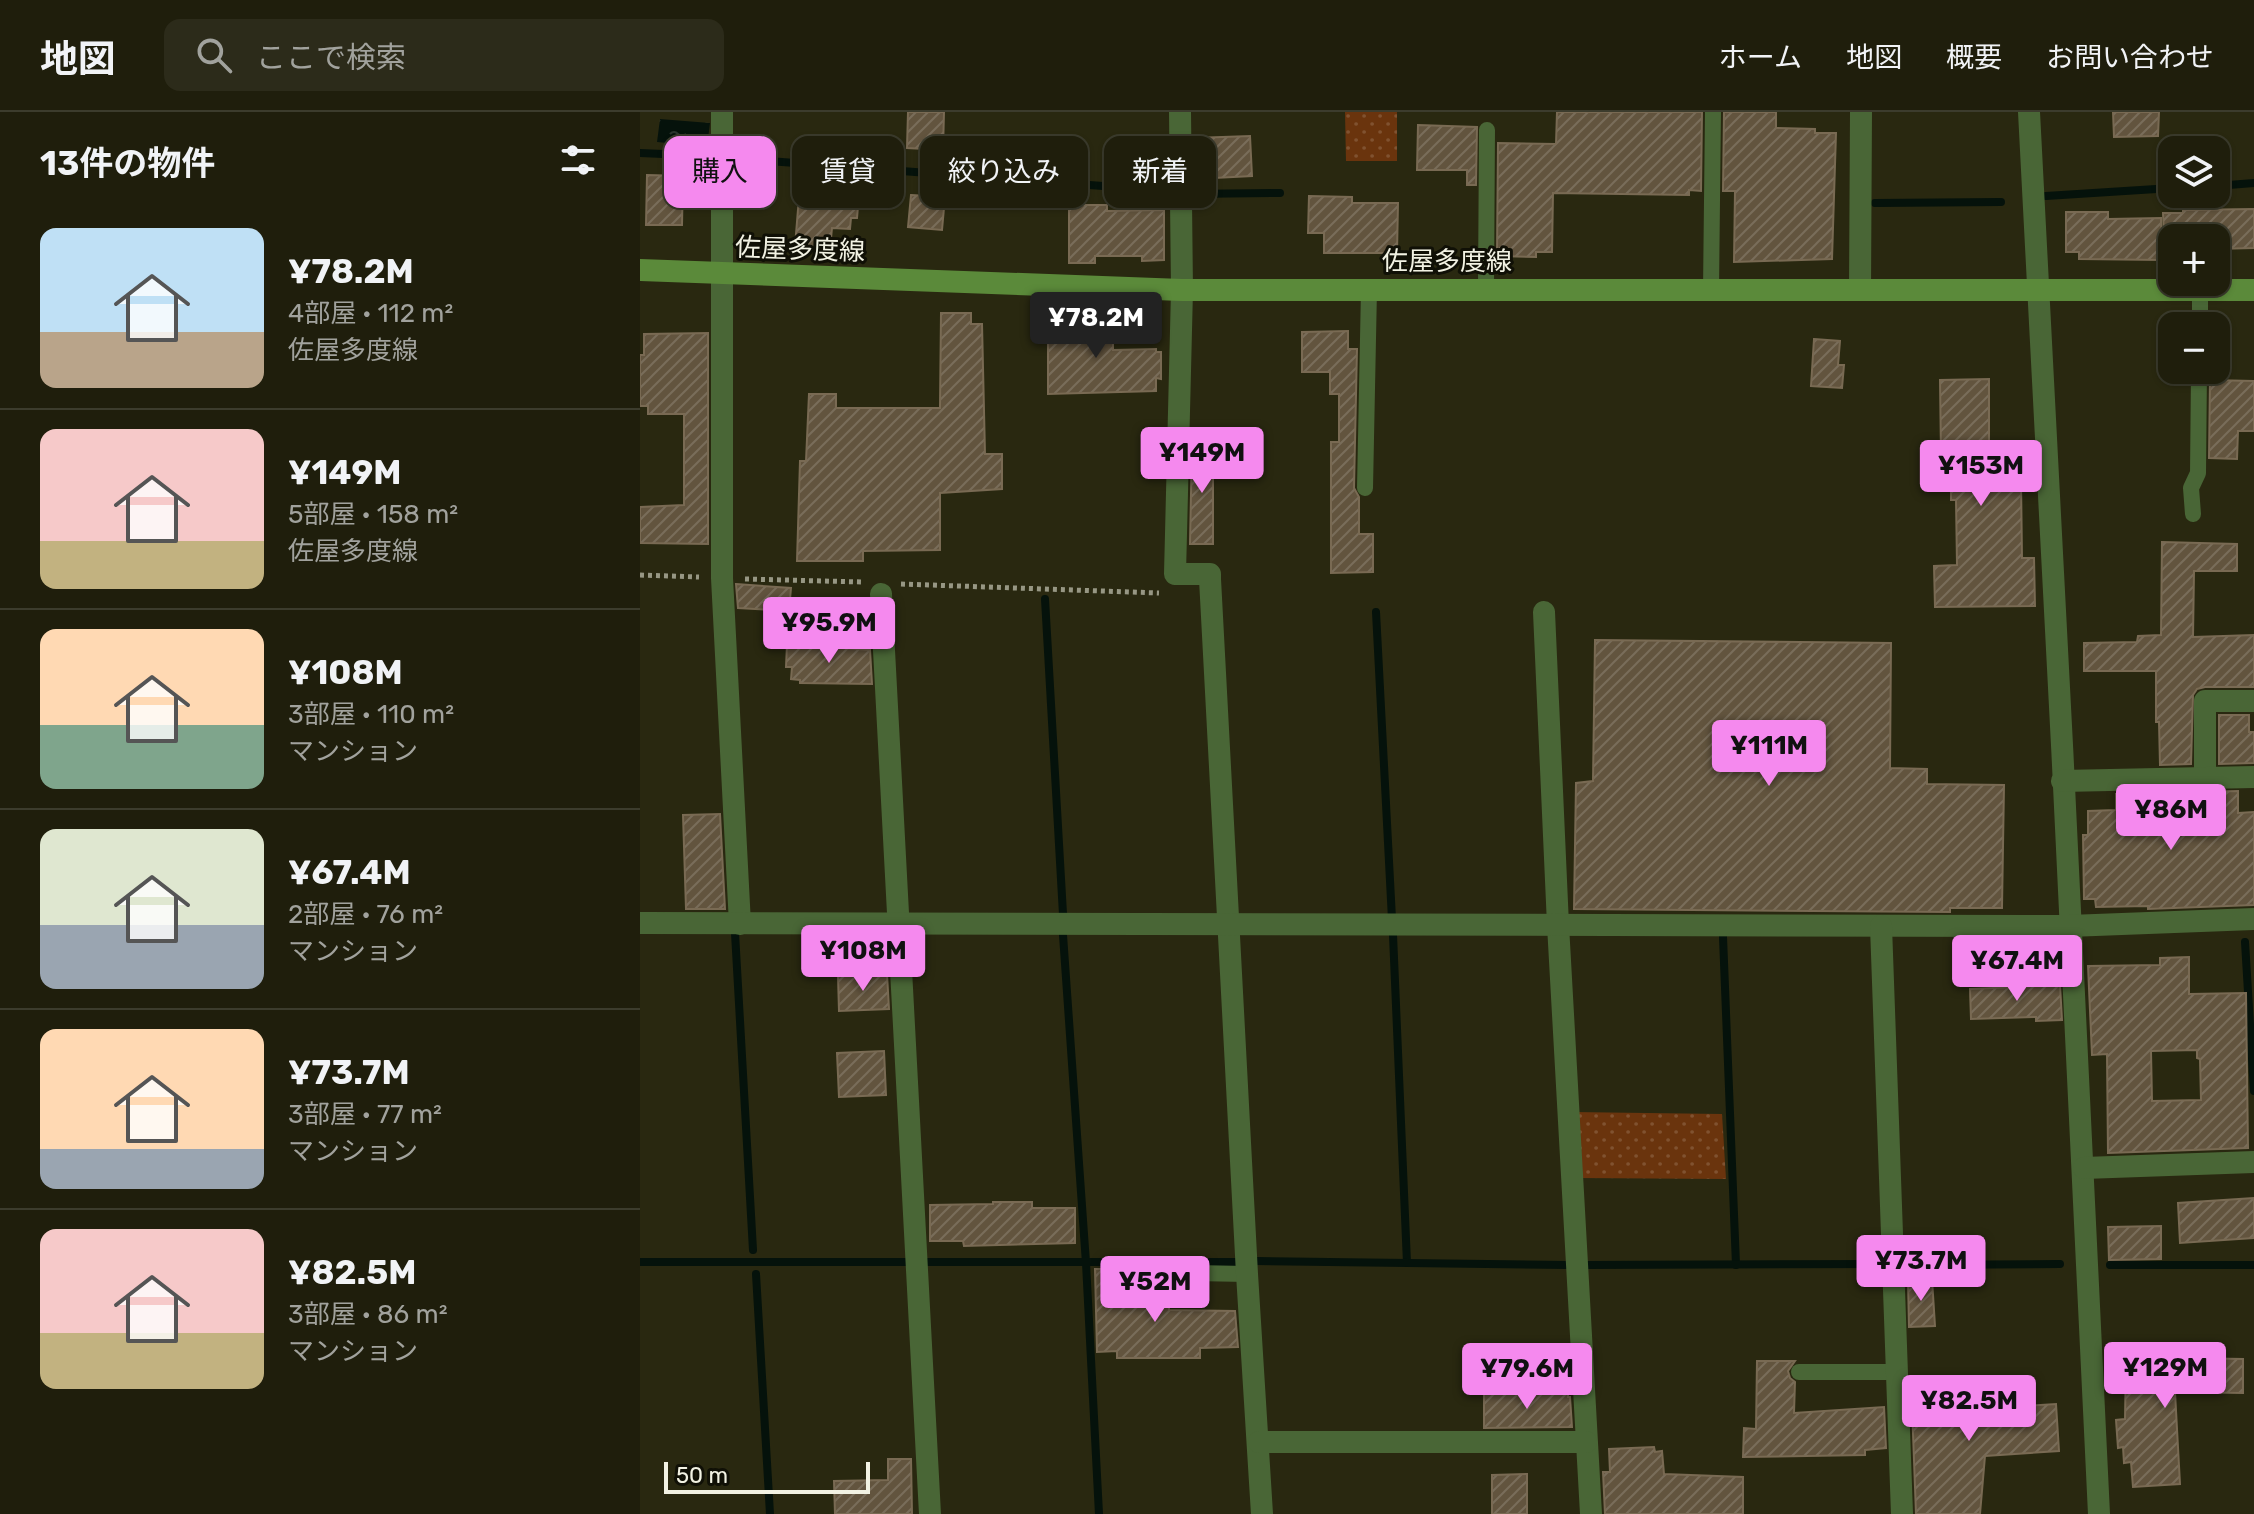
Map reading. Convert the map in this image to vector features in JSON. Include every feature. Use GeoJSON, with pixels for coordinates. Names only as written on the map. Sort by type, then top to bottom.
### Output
{"type":"FeatureCollection","features":[{"type":"Feature","properties":{"kind":"main road","name":"佐屋多度線"},"geometry":{"type":"LineString","coordinates":[[640,270],[1182,290],[2158,290]]}},
{"type":"Feature","properties":{"kind":"main road","name":"佐屋多度線"},"geometry":{"type":"LineString","coordinates":[[2230,290],[2254,290]]}},
{"type":"Feature","properties":{"kind":"street"},"geometry":{"type":"LineString","coordinates":[[722,112],[722,571],[740,924]]}},
{"type":"Feature","properties":{"kind":"street"},"geometry":{"type":"LineString","coordinates":[[1180,112],[1182,290],[1175,574],[1210,574],[1262,1514]]}},
{"type":"Feature","properties":{"kind":"street"},"geometry":{"type":"LineString","coordinates":[[1860,290],[1861,112]]}},
{"type":"Feature","properties":{"kind":"street"},"geometry":{"type":"LineString","coordinates":[[2029,112],[2099,1514]]}},
{"type":"Feature","properties":{"kind":"street"},"geometry":{"type":"LineString","coordinates":[[881,586],[930,1514]]}},
{"type":"Feature","properties":{"kind":"street"},"geometry":{"type":"LineString","coordinates":[[1544,612],[1591,1514]]}},
{"type":"Feature","properties":{"kind":"street"},"geometry":{"type":"LineString","coordinates":[[2205,778],[2205,701],[2254,701]]}},
{"type":"Feature","properties":{"kind":"street"},"geometry":{"type":"LineString","coordinates":[[2062,781],[2254,777]]}},
{"type":"Feature","properties":{"kind":"street"},"geometry":{"type":"LineString","coordinates":[[640,923],[2069,926],[2254,919]]}},
{"type":"Feature","properties":{"kind":"street"},"geometry":{"type":"LineString","coordinates":[[1881,926],[1902,1514]]}},
{"type":"Feature","properties":{"kind":"street"},"geometry":{"type":"LineString","coordinates":[[2084,1168],[2254,1162]]}},
{"type":"Feature","properties":{"kind":"street"},"geometry":{"type":"LineString","coordinates":[[1259,1442],[1586,1442]]}},
{"type":"Feature","properties":{"kind":"lane"},"geometry":{"type":"LineString","coordinates":[[1711,290],[1713,112]]}},
{"type":"Feature","properties":{"kind":"lane"},"geometry":{"type":"LineString","coordinates":[[1486,290],[1487,130]]}},
{"type":"Feature","properties":{"kind":"lane"},"geometry":{"type":"LineString","coordinates":[[1365,488],[1369,289]]}},
{"type":"Feature","properties":{"kind":"lane"},"geometry":{"type":"LineString","coordinates":[[2193,514],[2191,488],[2198,473],[2199,384]]}},
{"type":"Feature","properties":{"kind":"lane"},"geometry":{"type":"LineString","coordinates":[[1140,1272],[1247,1274]]}},
{"type":"Feature","properties":{"kind":"lane"},"geometry":{"type":"LineString","coordinates":[[1799,1372],[1897,1372]]}},
{"type":"Feature","properties":{"kind":"path"},"geometry":{"type":"LineString","coordinates":[[640,575],[722,571],[881,586],[1164,593]]}},
{"type":"Feature","properties":{"kind":"shaded area"},"geometry":{"type":"Polygon","coordinates":[[[1345,112],[1397,112],[1397,161],[1346,161],[1345,112]]]}},
{"type":"Feature","properties":{"kind":"shaded area"},"geometry":{"type":"Polygon","coordinates":[[[1571,1112],[1722,1114],[1726,1179],[1577,1178],[1571,1112]]]}},
{"type":"Feature","properties":{"kind":"water"},"geometry":{"type":"Polygon","coordinates":[[[660,119],[710,123],[708,136],[664,136],[664,143],[657,142],[660,119]]]}},
{"type":"Feature","properties":{"kind":"building"},"geometry":{"type":"Polygon","coordinates":[[[908,112],[944,112],[943,136],[920,136],[920,149],[907,148],[908,112]]]}},
{"type":"Feature","properties":{"kind":"building"},"geometry":{"type":"Polygon","coordinates":[[[1557,112],[1702,112],[1701,191],[1689,190],[1689,195],[1553,193],[1552,252],[1536,252],[1536,257],[1497,256],[1498,143],[1556,144],[1557,112]]]}},
{"type":"Feature","properties":{"kind":"building"},"geometry":{"type":"Polygon","coordinates":[[[1724,112],[1776,112],[1776,128],[1836,133],[1832,259],[1734,262],[1735,191],[1723,191],[1724,112]]]}},
{"type":"Feature","properties":{"kind":"building"},"geometry":{"type":"Polygon","coordinates":[[[2113,112],[2159,112],[2158,136],[2114,137],[2113,112]]]}},
{"type":"Feature","properties":{"kind":"building"},"geometry":{"type":"Polygon","coordinates":[[[1418,125],[1477,127],[1476,185],[1467,185],[1467,170],[1417,170],[1418,125]]]}},
{"type":"Feature","properties":{"kind":"building"},"geometry":{"type":"Polygon","coordinates":[[[1250,136],[1252,176],[1216,178],[1216,137],[1250,136]]]}},
{"type":"Feature","properties":{"kind":"building"},"geometry":{"type":"Polygon","coordinates":[[[647,175],[664,175],[664,208],[682,208],[682,225],[646,225],[647,175]]]}},
{"type":"Feature","properties":{"kind":"building"},"geometry":{"type":"Polygon","coordinates":[[[911,195],[920,196],[920,208],[944,208],[942,230],[908,227],[911,195]]]}},
{"type":"Feature","properties":{"kind":"building"},"geometry":{"type":"Polygon","coordinates":[[[1309,196],[1352,197],[1352,203],[1398,203],[1397,253],[1324,253],[1324,233],[1308,233],[1309,196]]]}},
{"type":"Feature","properties":{"kind":"building"},"geometry":{"type":"Polygon","coordinates":[[[1104,205],[1107,211],[1164,210],[1164,260],[1142,261],[1142,256],[1095,256],[1095,263],[1069,263],[1069,208],[1104,205]]]}},
{"type":"Feature","properties":{"kind":"building"},"geometry":{"type":"Polygon","coordinates":[[[798,208],[858,208],[857,218],[851,218],[850,229],[832,228],[830,249],[795,246],[798,208]]]}},
{"type":"Feature","properties":{"kind":"building"},"geometry":{"type":"Polygon","coordinates":[[[2254,209],[2254,248],[2230,249],[2230,224],[2163,224],[2163,213],[2183,213],[2183,210],[2254,209]]]}},
{"type":"Feature","properties":{"kind":"building"},"geometry":{"type":"Polygon","coordinates":[[[2066,212],[2108,212],[2108,219],[2161,218],[2161,224],[2158,224],[2158,260],[2079,259],[2079,252],[2066,252],[2066,212]]]}},
{"type":"Feature","properties":{"kind":"building"},"geometry":{"type":"Polygon","coordinates":[[[941,313],[971,313],[971,324],[982,324],[985,454],[1002,454],[1002,489],[940,493],[940,550],[863,551],[863,561],[797,561],[800,461],[806,461],[809,394],[836,394],[836,408],[940,408],[941,313]]]}},
{"type":"Feature","properties":{"kind":"building"},"geometry":{"type":"Polygon","coordinates":[[[1048,319],[1113,319],[1113,350],[1156,349],[1156,352],[1161,352],[1161,379],[1156,378],[1156,391],[1048,394],[1048,319]]]}},
{"type":"Feature","properties":{"kind":"building"},"geometry":{"type":"Polygon","coordinates":[[[1348,331],[1348,349],[1357,349],[1354,488],[1359,497],[1359,534],[1373,534],[1373,572],[1331,573],[1331,442],[1339,442],[1339,394],[1330,394],[1330,372],[1302,372],[1302,332],[1348,331]]]}},
{"type":"Feature","properties":{"kind":"building"},"geometry":{"type":"Polygon","coordinates":[[[708,333],[708,544],[640,543],[640,507],[684,505],[684,414],[648,414],[648,406],[640,406],[640,355],[644,355],[644,334],[708,333]]]}},
{"type":"Feature","properties":{"kind":"building"},"geometry":{"type":"Polygon","coordinates":[[[1814,339],[1840,341],[1838,365],[1844,365],[1842,388],[1811,386],[1814,339]]]}},
{"type":"Feature","properties":{"kind":"building"},"geometry":{"type":"Polygon","coordinates":[[[1989,379],[1989,441],[2006,441],[2006,481],[2021,481],[2022,558],[2034,558],[2035,606],[1935,607],[1934,566],[1957,565],[1956,500],[1951,500],[1951,453],[1941,453],[1940,380],[1989,379]]]}},
{"type":"Feature","properties":{"kind":"building"},"geometry":{"type":"Polygon","coordinates":[[[2254,381],[2254,431],[2238,431],[2237,459],[2209,458],[2210,384],[2254,381]]]}},
{"type":"Feature","properties":{"kind":"building"},"geometry":{"type":"Polygon","coordinates":[[[1192,444],[1213,444],[1213,544],[1190,544],[1192,444]]]}},
{"type":"Feature","properties":{"kind":"building"},"geometry":{"type":"Polygon","coordinates":[[[2162,542],[2237,544],[2237,571],[2194,571],[2193,637],[2254,635],[2254,687],[2205,687],[2197,689],[2193,695],[2191,764],[2160,765],[2156,671],[2084,671],[2084,643],[2137,642],[2138,636],[2161,635],[2162,542]]]}},
{"type":"Feature","properties":{"kind":"building"},"geometry":{"type":"Polygon","coordinates":[[[736,584],[791,588],[789,611],[738,608],[736,584]]]}},
{"type":"Feature","properties":{"kind":"building"},"geometry":{"type":"Polygon","coordinates":[[[1595,640],[1891,643],[1890,768],[1927,769],[1927,784],[2004,785],[2002,908],[1950,908],[1950,912],[1574,909],[1576,783],[1593,781],[1595,640]]]}},
{"type":"Feature","properties":{"kind":"building"},"geometry":{"type":"Polygon","coordinates":[[[787,644],[870,650],[872,684],[800,683],[800,680],[791,679],[792,667],[786,667],[787,644]]]}},
{"type":"Feature","properties":{"kind":"building"},"geometry":{"type":"Polygon","coordinates":[[[2219,715],[2249,715],[2249,732],[2254,732],[2254,763],[2219,764],[2219,715]]]}},
{"type":"Feature","properties":{"kind":"building"},"geometry":{"type":"Polygon","coordinates":[[[2238,791],[2238,813],[2254,812],[2254,905],[2148,909],[2148,906],[2096,907],[2095,899],[2084,899],[2083,835],[2088,835],[2088,811],[2116,810],[2116,794],[2238,791]]]}},
{"type":"Feature","properties":{"kind":"building"},"geometry":{"type":"Polygon","coordinates":[[[720,814],[725,909],[686,909],[683,815],[720,814]]]}},
{"type":"Feature","properties":{"kind":"building"},"geometry":{"type":"Polygon","coordinates":[[[2189,957],[2189,994],[2246,993],[2248,1148],[2108,1153],[2107,1054],[2092,1055],[2088,966],[2160,965],[2160,958],[2189,957]],[[2197,1050],[2151,1051],[2152,1101],[2201,1100],[2200,1059],[2197,1058],[2197,1050]]]}},
{"type":"Feature","properties":{"kind":"building"},"geometry":{"type":"Polygon","coordinates":[[[887,974],[889,1009],[839,1011],[838,976],[887,974]]]}},
{"type":"Feature","properties":{"kind":"building"},"geometry":{"type":"Polygon","coordinates":[[[2060,985],[2062,1020],[2036,1021],[2036,1017],[1971,1019],[1970,989],[2060,985]]]}},
{"type":"Feature","properties":{"kind":"building"},"geometry":{"type":"Polygon","coordinates":[[[884,1051],[886,1095],[839,1097],[837,1053],[884,1051]]]}},
{"type":"Feature","properties":{"kind":"building"},"geometry":{"type":"Polygon","coordinates":[[[2254,1198],[2254,1238],[2180,1243],[2178,1203],[2254,1198]]]}},
{"type":"Feature","properties":{"kind":"building"},"geometry":{"type":"Polygon","coordinates":[[[1032,1202],[1032,1208],[1075,1208],[1075,1243],[964,1246],[963,1241],[930,1241],[930,1205],[1032,1202]]]}},
{"type":"Feature","properties":{"kind":"building"},"geometry":{"type":"Polygon","coordinates":[[[2161,1226],[2161,1259],[2109,1260],[2108,1227],[2161,1226]]]}},
{"type":"Feature","properties":{"kind":"building"},"geometry":{"type":"Polygon","coordinates":[[[1095,1269],[1129,1269],[1130,1303],[1169,1302],[1169,1310],[1235,1311],[1238,1347],[1200,1348],[1200,1358],[1117,1358],[1117,1351],[1097,1352],[1095,1269]]]}},
{"type":"Feature","properties":{"kind":"building"},"geometry":{"type":"Polygon","coordinates":[[[1932,1279],[1935,1326],[1909,1327],[1908,1280],[1932,1279]]]}},
{"type":"Feature","properties":{"kind":"building"},"geometry":{"type":"Polygon","coordinates":[[[2126,1357],[2243,1359],[2243,1393],[2175,1392],[2180,1484],[2133,1487],[2131,1462],[2124,1463],[2123,1447],[2118,1448],[2116,1420],[2125,1419],[2126,1357]]]}},
{"type":"Feature","properties":{"kind":"building"},"geometry":{"type":"Polygon","coordinates":[[[1757,1361],[1795,1361],[1788,1371],[1795,1382],[1794,1413],[1884,1407],[1886,1448],[1865,1450],[1865,1455],[1743,1457],[1744,1428],[1756,1429],[1757,1361]]]}},
{"type":"Feature","properties":{"kind":"building"},"geometry":{"type":"Polygon","coordinates":[[[1980,1381],[1981,1409],[2056,1404],[2059,1451],[1985,1456],[1980,1514],[1916,1514],[1912,1406],[1916,1405],[1915,1385],[1980,1381]]]}},
{"type":"Feature","properties":{"kind":"building"},"geometry":{"type":"Polygon","coordinates":[[[1568,1393],[1572,1427],[1484,1428],[1484,1394],[1568,1393]]]}},
{"type":"Feature","properties":{"kind":"building"},"geometry":{"type":"Polygon","coordinates":[[[1654,1447],[1655,1452],[1662,1451],[1664,1474],[1743,1477],[1743,1514],[1605,1514],[1603,1472],[1610,1472],[1609,1449],[1654,1447]]]}},
{"type":"Feature","properties":{"kind":"building"},"geometry":{"type":"Polygon","coordinates":[[[888,1459],[911,1459],[912,1514],[835,1514],[834,1481],[888,1480],[888,1459]]]}},
{"type":"Feature","properties":{"kind":"building"},"geometry":{"type":"Polygon","coordinates":[[[1527,1474],[1527,1514],[1492,1514],[1492,1475],[1527,1474]]]}},
{"type":"Feature","properties":{"kind":"waterway"},"geometry":{"type":"LineString","coordinates":[[640,153],[664,154]]}},
{"type":"Feature","properties":{"kind":"waterway"},"geometry":{"type":"LineString","coordinates":[[776,162],[1104,186]]}},
{"type":"Feature","properties":{"kind":"waterway"},"geometry":{"type":"LineString","coordinates":[[2230,185],[2254,183]]}},
{"type":"Feature","properties":{"kind":"waterway"},"geometry":{"type":"LineString","coordinates":[[2046,196],[2158,189]]}},
{"type":"Feature","properties":{"kind":"waterway"},"geometry":{"type":"LineString","coordinates":[[1216,194],[1280,193]]}},
{"type":"Feature","properties":{"kind":"waterway"},"geometry":{"type":"LineString","coordinates":[[1875,203],[2001,202]]}},
{"type":"Feature","properties":{"kind":"waterway"},"geometry":{"type":"LineString","coordinates":[[1045,599],[1063,914]]}},
{"type":"Feature","properties":{"kind":"waterway"},"geometry":{"type":"LineString","coordinates":[[1376,612],[1392,919]]}},
{"type":"Feature","properties":{"kind":"waterway"},"geometry":{"type":"LineString","coordinates":[[735,933],[753,1250]]}},
{"type":"Feature","properties":{"kind":"waterway"},"geometry":{"type":"LineString","coordinates":[[1063,935],[1086,1263],[1099,1514]]}},
{"type":"Feature","properties":{"kind":"waterway"},"geometry":{"type":"LineString","coordinates":[[1393,935],[1407,1263]]}},
{"type":"Feature","properties":{"kind":"waterway"},"geometry":{"type":"LineString","coordinates":[[1723,937],[1736,1265]]}},
{"type":"Feature","properties":{"kind":"waterway"},"geometry":{"type":"LineString","coordinates":[[2245,942],[2254,1091]]}},
{"type":"Feature","properties":{"kind":"waterway"},"geometry":{"type":"LineString","coordinates":[[1256,1261],[1568,1265]]}},
{"type":"Feature","properties":{"kind":"waterway"},"geometry":{"type":"LineString","coordinates":[[640,1262],[1239,1262]]}},
{"type":"Feature","properties":{"kind":"waterway"},"geometry":{"type":"LineString","coordinates":[[1583,1265],[1885,1264]]}},
{"type":"Feature","properties":{"kind":"waterway"},"geometry":{"type":"LineString","coordinates":[[1899,1265],[2060,1264]]}},
{"type":"Feature","properties":{"kind":"waterway"},"geometry":{"type":"LineString","coordinates":[[2110,1265],[2254,1265]]}},
{"type":"Feature","properties":{"kind":"waterway"},"geometry":{"type":"LineString","coordinates":[[756,1274],[770,1514]]}}]}
